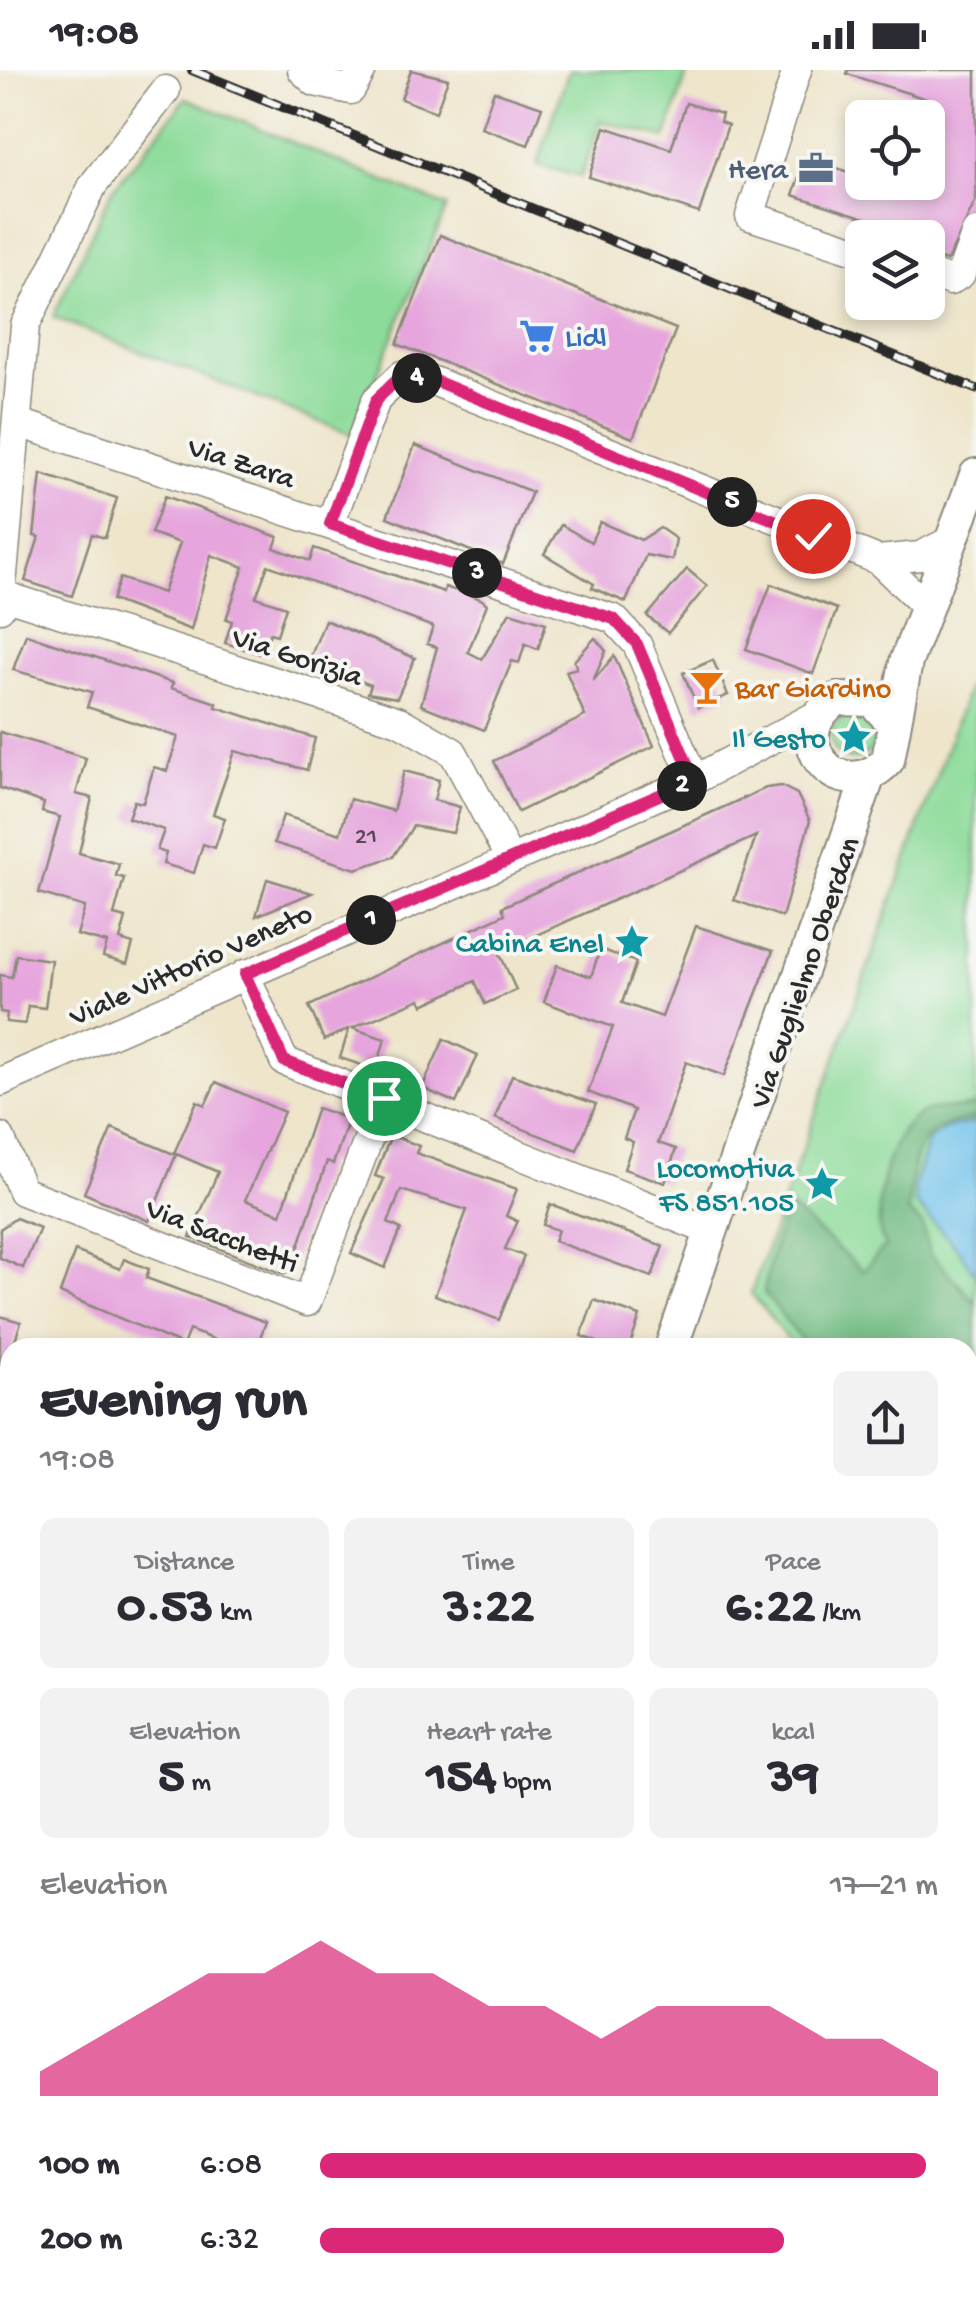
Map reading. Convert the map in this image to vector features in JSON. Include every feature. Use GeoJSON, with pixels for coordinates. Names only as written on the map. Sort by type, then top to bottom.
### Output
{"type":"FeatureCollection","features":[{"type":"Feature","properties":{"kind":"main road","name":"Via Guglielmo Oberdan"},"geometry":{"type":"LineString","coordinates":[[675,1338],[854,823],[856,776],[888,760],[893,748],[882,711],[906,662],[976,475]]}},
{"type":"Feature","properties":{"kind":"main road"},"geometry":{"type":"LineString","coordinates":[[856,776],[832,772],[802,741],[812,738],[819,714],[827,705],[849,696],[882,711]]}},
{"type":"Feature","properties":{"kind":"street"},"geometry":{"type":"LineString","coordinates":[[302,70],[315,82],[351,90],[362,70]]}},
{"type":"Feature","properties":{"kind":"street"},"geometry":{"type":"LineString","coordinates":[[798,70],[750,216],[845,247]]}},
{"type":"Feature","properties":{"kind":"street"},"geometry":{"type":"LineString","coordinates":[[1,601],[25,326],[93,185],[166,90]]}},
{"type":"Feature","properties":{"kind":"street"},"geometry":{"type":"LineString","coordinates":[[945,279],[950,281],[962,274],[976,233]]}},
{"type":"Feature","properties":{"kind":"street"},"geometry":{"type":"LineString","coordinates":[[330,524],[376,400],[402,375],[433,380],[878,560],[926,606]]}},
{"type":"Feature","properties":{"kind":"street","name":"Via Zara"},"geometry":{"type":"LineString","coordinates":[[19,423],[614,619],[637,644],[694,780]]}},
{"type":"Feature","properties":{"kind":"street"},"geometry":{"type":"LineString","coordinates":[[878,560],[920,556],[950,541]]}},
{"type":"Feature","properties":{"kind":"street","name":"Via Gorizia"},"geometry":{"type":"LineString","coordinates":[[1,601],[398,721],[452,752],[510,859]]}},
{"type":"Feature","properties":{"kind":"street","name":"Viale Vittorio Veneto"},"geometry":{"type":"LineString","coordinates":[[0,1082],[694,780],[802,741]]}},
{"type":"Feature","properties":{"kind":"street"},"geometry":{"type":"LineString","coordinates":[[245,974],[284,1061],[714,1232]]}},
{"type":"Feature","properties":{"kind":"street","name":"Via Sacchetti"},"geometry":{"type":"LineString","coordinates":[[0,1137],[22,1191],[308,1302],[384,1098]]}},
{"type":"Feature","properties":{"kind":"green space"},"geometry":{"type":"Polygon","coordinates":[[[569,70],[688,70],[666,138],[601,121],[581,177],[537,165],[569,70]]]}},
{"type":"Feature","properties":{"kind":"green space"},"geometry":{"type":"Polygon","coordinates":[[[186,98],[447,207],[352,435],[53,317],[111,192],[186,98]]]}},
{"type":"Feature","properties":{"kind":"green space"},"geometry":{"type":"Polygon","coordinates":[[[976,666],[976,1338],[787,1338],[751,1293],[976,666]]]}},
{"type":"Feature","properties":{"kind":"green space"},"geometry":{"type":"Polygon","coordinates":[[[853,715],[869,721],[875,737],[869,753],[853,759],[837,753],[831,737],[837,721],[853,715]]]}},
{"type":"Feature","properties":{"kind":"green space"},"geometry":{"type":"Polygon","coordinates":[[[976,1105],[976,1118],[939,1129],[920,1147],[908,1212],[922,1224],[929,1252],[976,1303],[976,1338],[800,1338],[764,1293],[777,1235],[790,1207],[863,1271],[885,1246],[880,1232],[880,1194],[899,1136],[922,1113],[976,1105]]]}},
{"type":"Feature","properties":{"kind":"water"},"geometry":{"type":"Polygon","coordinates":[[[976,1122],[976,1276],[959,1250],[915,1203],[914,1185],[928,1141],[946,1128],[976,1122]]]}},
{"type":"Feature","properties":{"kind":"building"},"geometry":{"type":"Polygon","coordinates":[[[411,70],[448,79],[436,112],[401,99],[411,70]]]}},
{"type":"Feature","properties":{"kind":"building"},"geometry":{"type":"Polygon","coordinates":[[[848,70],[976,70],[976,200],[947,261],[945,220],[871,220],[793,195],[805,158],[845,171],[845,200],[945,200],[945,100],[930,100],[847,74],[848,70]]]}},
{"type":"Feature","properties":{"kind":"building"},"geometry":{"type":"Polygon","coordinates":[[[494,91],[542,107],[528,145],[481,128],[494,91]]]}},
{"type":"Feature","properties":{"kind":"building"},"geometry":{"type":"Polygon","coordinates":[[[686,103],[722,114],[720,122],[728,125],[699,213],[589,177],[605,127],[671,149],[686,103]]]}},
{"type":"Feature","properties":{"kind":"building","name":"Lidl"},"geometry":{"type":"Polygon","coordinates":[[[440,235],[676,329],[633,438],[397,344],[440,235]]]}},
{"type":"Feature","properties":{"kind":"building"},"geometry":{"type":"Polygon","coordinates":[[[415,445],[532,492],[503,564],[387,517],[415,445]]]}},
{"type":"Feature","properties":{"kind":"building"},"geometry":{"type":"Polygon","coordinates":[[[41,474],[117,498],[105,538],[92,534],[72,596],[25,581],[39,537],[34,536],[41,474]]]}},
{"type":"Feature","properties":{"kind":"building"},"geometry":{"type":"Polygon","coordinates":[[[165,496],[278,537],[274,548],[310,561],[314,548],[444,592],[445,587],[481,599],[487,604],[468,652],[482,659],[510,612],[546,623],[538,649],[525,644],[519,663],[512,661],[484,730],[421,705],[437,647],[427,644],[433,627],[268,565],[256,597],[286,607],[277,635],[270,633],[263,655],[225,643],[232,621],[226,619],[244,567],[211,555],[191,630],[112,600],[120,578],[163,593],[180,543],[151,533],[165,496]]]}},
{"type":"Feature","properties":{"kind":"building"},"geometry":{"type":"Polygon","coordinates":[[[600,522],[641,540],[660,528],[676,539],[672,560],[646,555],[626,602],[592,588],[594,584],[544,554],[561,525],[591,542],[600,522]]]}},
{"type":"Feature","properties":{"kind":"building"},"geometry":{"type":"Polygon","coordinates":[[[687,569],[707,586],[668,633],[647,616],[687,569]]]}},
{"type":"Feature","properties":{"kind":"building"},"geometry":{"type":"Polygon","coordinates":[[[771,584],[837,609],[813,674],[746,649],[771,584]]]}},
{"type":"Feature","properties":{"kind":"building"},"geometry":{"type":"Polygon","coordinates":[[[325,620],[415,658],[397,698],[368,693],[371,685],[309,661],[325,620]]]}},
{"type":"Feature","properties":{"kind":"building"},"geometry":{"type":"Polygon","coordinates":[[[26,634],[173,683],[171,688],[217,703],[216,707],[315,738],[307,770],[235,751],[213,814],[225,818],[215,848],[203,844],[194,873],[163,864],[166,853],[157,850],[164,830],[128,818],[134,801],[143,803],[154,767],[167,771],[178,737],[87,707],[92,692],[13,670],[26,634]]]}},
{"type":"Feature","properties":{"kind":"building"},"geometry":{"type":"Polygon","coordinates":[[[595,638],[606,651],[593,681],[614,656],[654,746],[518,812],[494,761],[585,716],[566,671],[577,668],[574,661],[595,638]]]}},
{"type":"Feature","properties":{"kind":"building"},"geometry":{"type":"Polygon","coordinates":[[[713,660],[728,695],[698,708],[683,673],[713,660]]]}},
{"type":"Feature","properties":{"kind":"building"},"geometry":{"type":"Polygon","coordinates":[[[0,732],[86,758],[76,794],[92,798],[79,853],[119,864],[116,876],[124,878],[114,915],[126,918],[120,940],[133,944],[127,964],[103,957],[107,943],[77,935],[85,907],[39,893],[60,817],[42,812],[44,803],[0,788],[0,732]]]}},
{"type":"Feature","properties":{"kind":"building"},"geometry":{"type":"Polygon","coordinates":[[[404,771],[439,780],[434,800],[460,807],[453,833],[413,826],[393,857],[356,869],[274,843],[283,815],[340,834],[350,799],[393,811],[404,771]]]}},
{"type":"Feature","properties":{"kind":"building"},"geometry":{"type":"Polygon","coordinates":[[[781,786],[797,794],[810,821],[782,917],[734,900],[756,836],[499,952],[516,990],[485,1004],[475,981],[423,1005],[420,999],[352,1028],[385,1039],[376,1070],[340,1058],[349,1029],[324,1040],[309,1006],[505,914],[502,907],[766,788],[781,786]]]}},
{"type":"Feature","properties":{"kind":"building"},"geometry":{"type":"Polygon","coordinates":[[[267,879],[312,893],[256,916],[267,879]]]}},
{"type":"Feature","properties":{"kind":"building"},"geometry":{"type":"Polygon","coordinates":[[[696,926],[773,951],[724,1076],[686,1062],[658,1143],[676,1149],[665,1183],[624,1169],[633,1142],[624,1138],[634,1110],[588,1092],[613,1027],[544,1002],[557,965],[591,977],[600,949],[636,962],[622,1003],[662,1017],[696,926]]]}},
{"type":"Feature","properties":{"kind":"building"},"geometry":{"type":"Polygon","coordinates":[[[16,955],[51,960],[45,1008],[28,1006],[25,1024],[6,1022],[7,1013],[0,1012],[0,975],[12,977],[16,955]]]}},
{"type":"Feature","properties":{"kind":"building"},"geometry":{"type":"Polygon","coordinates":[[[444,1039],[478,1055],[456,1103],[422,1088],[444,1039]]]}},
{"type":"Feature","properties":{"kind":"building"},"geometry":{"type":"Polygon","coordinates":[[[512,1075],[596,1104],[577,1150],[495,1118],[512,1075]]]}},
{"type":"Feature","properties":{"kind":"building"},"geometry":{"type":"Polygon","coordinates":[[[216,1082],[284,1112],[245,1200],[281,1214],[317,1108],[349,1119],[333,1164],[327,1161],[290,1273],[281,1273],[190,1237],[218,1172],[174,1153],[197,1101],[205,1105],[216,1082]]]}},
{"type":"Feature","properties":{"kind":"building"},"geometry":{"type":"Polygon","coordinates":[[[112,1128],[176,1155],[149,1221],[84,1193],[112,1128]]]}},
{"type":"Feature","properties":{"kind":"building"},"geometry":{"type":"Polygon","coordinates":[[[391,1135],[419,1146],[416,1153],[517,1189],[506,1216],[518,1221],[505,1249],[524,1256],[499,1320],[435,1295],[467,1210],[401,1190],[388,1223],[401,1229],[385,1268],[351,1253],[384,1179],[375,1176],[391,1135]]]}},
{"type":"Feature","properties":{"kind":"building"},"geometry":{"type":"Polygon","coordinates":[[[550,1204],[663,1246],[652,1277],[554,1241],[558,1230],[543,1225],[550,1204]]]}},
{"type":"Feature","properties":{"kind":"building"},"geometry":{"type":"Polygon","coordinates":[[[16,1218],[40,1228],[23,1268],[0,1258],[0,1229],[16,1218]]]}},
{"type":"Feature","properties":{"kind":"building"},"geometry":{"type":"Polygon","coordinates":[[[75,1251],[120,1269],[124,1259],[149,1269],[146,1278],[266,1322],[260,1338],[210,1338],[189,1330],[186,1338],[166,1338],[60,1293],[75,1251]]]}},
{"type":"Feature","properties":{"kind":"building"},"geometry":{"type":"Polygon","coordinates":[[[594,1300],[640,1316],[632,1338],[581,1336],[594,1300]]]}},
{"type":"Feature","properties":{"kind":"building"},"geometry":{"type":"Polygon","coordinates":[[[0,1316],[21,1322],[16,1338],[0,1338],[0,1316]]]}},
{"type":"Feature","properties":{"kind":"railway"},"geometry":{"type":"LineString","coordinates":[[192,70],[976,389]]}},
{"type":"Feature","properties":{"kind":"place","name":"Hera"},"geometry":{"type":"Point","coordinates":[816,168]}},
{"type":"Feature","properties":{"kind":"place","name":"Lidl"},"geometry":{"type":"Point","coordinates":[537,336]}},
{"type":"Feature","properties":{"kind":"place","name":"Bar Giardino"},"geometry":{"type":"Point","coordinates":[707,687]}},
{"type":"Feature","properties":{"kind":"place","name":"Il Gesto"},"geometry":{"type":"Point","coordinates":[854,737]}},
{"type":"Feature","properties":{"kind":"place","name":"Cabina Enel"},"geometry":{"type":"Point","coordinates":[632,942]}},
{"type":"Feature","properties":{"kind":"place","name":"Locomotiva FS 851.105"},"geometry":{"type":"Point","coordinates":[822,1184]}},
{"type":"Feature","properties":{"kind":"route"},"geometry":{"type":"LineString","coordinates":[[384,1098],[284,1061],[245,974],[694,780],[637,644],[614,619],[330,524],[376,400],[402,375],[433,380],[813,536]]}}]}
